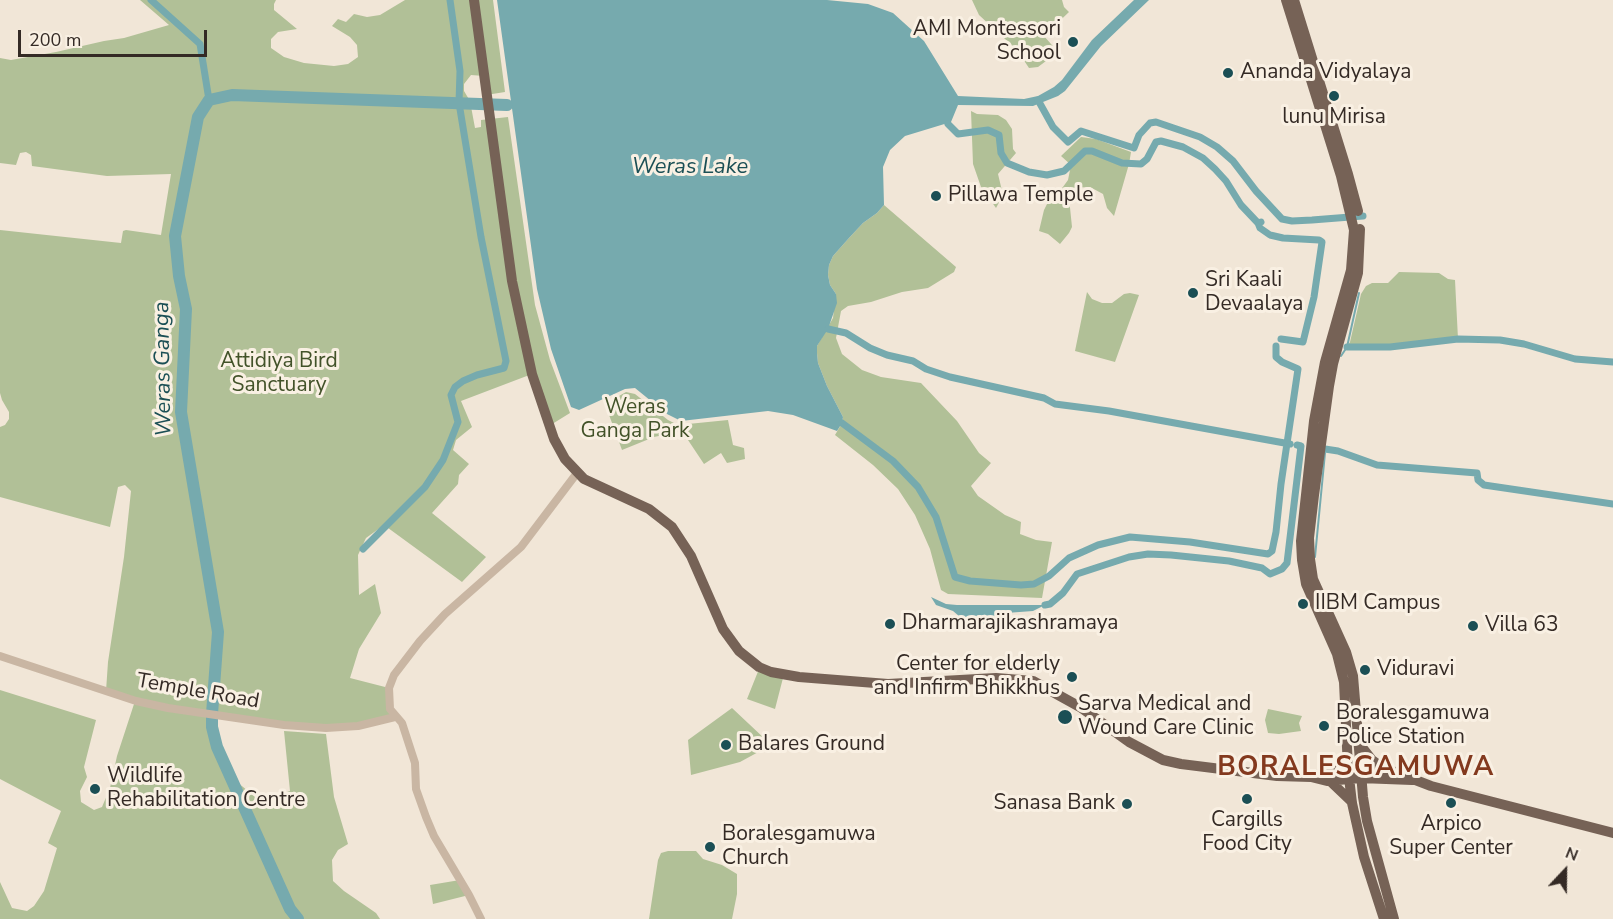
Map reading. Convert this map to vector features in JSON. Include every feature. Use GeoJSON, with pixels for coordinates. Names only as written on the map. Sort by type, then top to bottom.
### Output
{"type":"FeatureCollection","features":[{"type":"Feature","properties":{"kind":"main road"},"geometry":{"type":"LineString","coordinates":[[474,0],[506,245],[521,328],[549,426],[560,452],[577,473],[591,483],[649,509],[664,519],[679,536],[691,556],[729,638],[739,651],[759,667],[771,672],[799,677],[888,684],[996,678],[1034,681],[1080,706],[1129,742],[1163,760],[1263,774],[1311,777],[1354,773],[1385,775],[1412,780],[1613,833]]}},
{"type":"Feature","properties":{"kind":"main road"},"geometry":{"type":"LineString","coordinates":[[1286,0],[1312,71]]}},
{"type":"Feature","properties":{"kind":"main road"},"geometry":{"type":"LineString","coordinates":[[1294,0],[1312,71],[1355,215],[1357,230],[1351,270],[1320,384],[1309,456],[1301,541],[1306,584],[1340,663],[1353,742],[1352,803],[1364,857],[1384,919]]}},
{"type":"Feature","properties":{"kind":"main road"},"geometry":{"type":"LineString","coordinates":[[1353,742],[1385,775]]}},
{"type":"Feature","properties":{"kind":"main road"},"geometry":{"type":"LineString","coordinates":[[1329,776],[1353,742]]}},
{"type":"Feature","properties":{"kind":"main road"},"geometry":{"type":"LineString","coordinates":[[1354,773],[1363,797],[1367,821],[1394,919]]}},
{"type":"Feature","properties":{"kind":"main road"},"geometry":{"type":"LineString","coordinates":[[1363,797],[1385,775]]}},
{"type":"Feature","properties":{"kind":"main road"},"geometry":{"type":"LineString","coordinates":[[1329,776],[1352,803]]}},
{"type":"Feature","properties":{"kind":"street"},"geometry":{"type":"LineString","coordinates":[[481,919],[434,836],[426,817],[416,789],[413,757],[402,723],[389,705],[389,688],[394,675],[420,641],[445,614],[521,547],[577,473]]}},
{"type":"Feature","properties":{"kind":"street","name":"Temple Road"},"geometry":{"type":"LineString","coordinates":[[0,656],[136,701],[258,721],[326,728],[358,726],[396,717]]}},
{"type":"Feature","properties":{"kind":"green space","name":"Attidiya Bird Sanctuary"},"geometry":{"type":"Polygon","coordinates":[[[140,0],[276,0],[274,10],[297,29],[278,32],[271,39],[271,48],[284,57],[304,63],[334,66],[348,64],[358,57],[357,45],[350,37],[332,26],[338,19],[346,22],[354,14],[367,17],[380,15],[405,0],[493,0],[505,92],[486,95],[484,76],[471,75],[464,84],[464,91],[470,101],[475,128],[481,127],[481,120],[508,117],[535,305],[550,360],[570,413],[549,426],[532,374],[461,401],[472,427],[456,440],[453,450],[469,464],[459,475],[458,484],[432,513],[486,557],[462,582],[384,525],[366,538],[358,555],[359,595],[375,584],[381,613],[359,649],[350,678],[389,688],[395,717],[326,728],[212,714],[217,747],[231,777],[260,801],[290,791],[284,731],[326,734],[334,797],[348,844],[338,850],[332,860],[333,881],[376,913],[380,919],[0,919],[0,882],[12,908],[27,911],[34,906],[44,891],[57,848],[48,843],[61,811],[0,779],[0,690],[96,720],[84,767],[87,777],[80,791],[81,802],[94,810],[102,807],[110,788],[117,756],[135,701],[106,691],[131,491],[125,485],[118,487],[110,527],[0,497],[0,427],[5,425],[9,419],[9,412],[0,393],[0,230],[121,243],[123,231],[126,230],[161,235],[171,174],[107,176],[32,166],[31,155],[26,152],[20,153],[16,165],[0,163],[0,58],[11,60],[56,52],[124,38],[169,25],[140,0]]]}},
{"type":"Feature","properties":{"kind":"green space"},"geometry":{"type":"Polygon","coordinates":[[[972,0],[1062,0],[1069,12],[1044,36],[1058,52],[1038,67],[1029,68],[1017,50],[979,15],[972,0]]]}},
{"type":"Feature","properties":{"kind":"green space"},"geometry":{"type":"Polygon","coordinates":[[[971,111],[977,114],[998,115],[1006,120],[1012,129],[1013,149],[1016,153],[998,174],[1003,195],[996,208],[981,187],[973,164],[971,111]]]}},
{"type":"Feature","properties":{"kind":"green space"},"geometry":{"type":"Polygon","coordinates":[[[1081,137],[1096,139],[1131,152],[1129,164],[1114,216],[1107,208],[1103,194],[1090,187],[1070,188],[1072,227],[1060,244],[1048,234],[1039,231],[1049,200],[1068,180],[1071,165],[1061,156],[1081,137]]]}},
{"type":"Feature","properties":{"kind":"green space"},"geometry":{"type":"Polygon","coordinates":[[[884,205],[956,267],[954,272],[928,288],[902,292],[871,302],[848,306],[841,311],[836,338],[842,354],[862,370],[881,377],[921,383],[957,421],[979,453],[991,463],[971,486],[978,496],[1005,515],[1021,522],[1020,534],[1036,540],[1052,542],[1042,598],[948,594],[941,590],[930,549],[915,515],[898,489],[873,465],[835,435],[843,417],[827,386],[818,363],[817,353],[817,346],[833,318],[836,294],[830,285],[829,265],[833,256],[849,238],[884,205]]]}},
{"type":"Feature","properties":{"kind":"green space"},"geometry":{"type":"Polygon","coordinates":[[[1399,272],[1439,273],[1448,279],[1455,280],[1458,339],[1390,347],[1347,347],[1361,294],[1366,286],[1372,283],[1388,283],[1399,272]]]}},
{"type":"Feature","properties":{"kind":"green space"},"geometry":{"type":"Polygon","coordinates":[[[1087,292],[1092,299],[1102,303],[1112,303],[1124,294],[1139,295],[1115,362],[1075,351],[1087,292]]]}},
{"type":"Feature","properties":{"kind":"green space","name":"Weras Ganga Park"},"geometry":{"type":"Polygon","coordinates":[[[626,392],[635,394],[678,425],[728,420],[733,445],[744,448],[745,459],[727,463],[721,453],[704,464],[682,431],[654,437],[622,450],[605,404],[626,392]]]}},
{"type":"Feature","properties":{"kind":"green space"},"geometry":{"type":"Polygon","coordinates":[[[759,669],[783,678],[775,709],[747,699],[759,669]]]}},
{"type":"Feature","properties":{"kind":"green space","name":"Balares Ground"},"geometry":{"type":"Polygon","coordinates":[[[732,708],[765,739],[762,750],[740,762],[691,775],[688,740],[732,708]]]}},
{"type":"Feature","properties":{"kind":"green space"},"geometry":{"type":"Polygon","coordinates":[[[1268,709],[1302,716],[1299,723],[1301,731],[1268,733],[1265,720],[1268,709]]]}},
{"type":"Feature","properties":{"kind":"green space"},"geometry":{"type":"Polygon","coordinates":[[[696,851],[703,859],[722,865],[737,874],[737,894],[732,919],[649,919],[658,860],[661,853],[696,851]]]}},
{"type":"Feature","properties":{"kind":"green space"},"geometry":{"type":"Polygon","coordinates":[[[460,880],[469,895],[433,904],[430,885],[460,880]]]}},
{"type":"Feature","properties":{"kind":"water","name":"Weras Lake"},"geometry":{"type":"Polygon","coordinates":[[[497,0],[827,0],[868,4],[893,13],[924,41],[958,96],[1024,99],[1038,96],[1062,80],[1092,40],[1134,0],[1149,0],[1101,46],[1065,91],[1058,96],[1033,106],[958,105],[951,122],[905,136],[890,150],[883,167],[884,205],[849,238],[833,256],[829,265],[830,285],[836,294],[837,303],[828,329],[817,346],[817,353],[818,363],[827,386],[843,417],[837,431],[793,415],[768,411],[681,421],[667,414],[635,388],[625,389],[579,410],[571,407],[551,349],[537,289],[497,0]]]}},
{"type":"Feature","properties":{"kind":"water"},"geometry":{"type":"Polygon","coordinates":[[[931,597],[946,604],[957,605],[1045,605],[1033,611],[1006,613],[994,629],[989,630],[972,627],[953,611],[936,605],[931,597]]]}},
{"type":"Feature","properties":{"kind":"waterway"},"geometry":{"type":"LineString","coordinates":[[151,0],[200,44],[209,100]]}},
{"type":"Feature","properties":{"kind":"waterway"},"geometry":{"type":"LineString","coordinates":[[363,549],[425,487],[443,460],[458,422],[451,395],[455,387],[477,375],[504,368],[506,361],[481,237],[459,103],[460,71],[450,0]]}},
{"type":"Feature","properties":{"kind":"waterway","name":"Weras Ganga"},"geometry":{"type":"LineString","coordinates":[[298,919],[290,909],[217,747],[212,727],[218,632],[181,412],[186,309],[179,276],[175,236],[198,117],[209,100],[232,95],[507,105]]}},
{"type":"Feature","properties":{"kind":"waterway"},"geometry":{"type":"LineString","coordinates":[[1038,100],[1053,127],[1068,142],[1081,131],[1134,148],[1139,135],[1150,123],[1156,122],[1200,137],[1217,147],[1233,161],[1282,219],[1292,221],[1363,216]]}},
{"type":"Feature","properties":{"kind":"waterway"},"geometry":{"type":"LineString","coordinates":[[948,124],[958,134],[988,130],[999,135],[1001,153],[1007,163],[1029,172],[1047,175],[1064,171],[1085,151],[1092,151],[1122,163],[1141,164],[1147,159],[1156,142],[1161,141],[1183,147],[1203,158],[1215,169],[1226,181],[1241,205],[1258,223],[1261,222]]}},
{"type":"Feature","properties":{"kind":"waterway"},"geometry":{"type":"LineString","coordinates":[[1258,223],[1260,228],[1270,235],[1322,242],[1314,297],[1303,342],[1281,339]]}},
{"type":"Feature","properties":{"kind":"waterway"},"geometry":{"type":"LineString","coordinates":[[1341,356],[1347,347],[1359,293]]}},
{"type":"Feature","properties":{"kind":"waterway"},"geometry":{"type":"LineString","coordinates":[[828,329],[846,333],[870,348],[913,361],[926,369],[950,377],[1044,398],[1055,404],[1109,411],[1290,444]]}},
{"type":"Feature","properties":{"kind":"waterway"},"geometry":{"type":"LineString","coordinates":[[1347,347],[1390,347],[1458,339],[1500,340],[1524,344],[1575,359],[1613,362]]}},
{"type":"Feature","properties":{"kind":"waterway"},"geometry":{"type":"LineString","coordinates":[[842,423],[893,461],[918,487],[936,517],[955,577],[970,581],[1034,584],[1049,576],[1069,558],[1098,545],[1130,537],[1190,542],[1268,554],[1272,551],[1276,532],[1298,369],[1276,357],[1276,346]]}},
{"type":"Feature","properties":{"kind":"waterway"},"geometry":{"type":"LineString","coordinates":[[1045,605],[1050,604],[1063,593],[1077,574],[1129,557],[1148,554],[1229,561],[1262,568],[1270,574],[1282,569],[1287,563],[1301,446],[1297,445]]}},
{"type":"Feature","properties":{"kind":"waterway"},"geometry":{"type":"LineString","coordinates":[[1325,449],[1338,451],[1377,465],[1477,473],[1478,480],[1484,485],[1613,504]]}},
{"type":"Feature","properties":{"kind":"waterway"},"geometry":{"type":"LineString","coordinates":[[1315,557],[1325,453]]}},
{"type":"Feature","properties":{"kind":"place","name":"AMI Montessori School"},"geometry":{"type":"Point","coordinates":[1073,42]}},
{"type":"Feature","properties":{"kind":"place","name":"Ananda Vidyalaya"},"geometry":{"type":"Point","coordinates":[1228,73]}},
{"type":"Feature","properties":{"kind":"place","name":"lunu Mirisa"},"geometry":{"type":"Point","coordinates":[1334,96]}},
{"type":"Feature","properties":{"kind":"place","name":"Pillawa Temple"},"geometry":{"type":"Point","coordinates":[936,196]}},
{"type":"Feature","properties":{"kind":"place","name":"Sri Kaali Devaalaya"},"geometry":{"type":"Point","coordinates":[1193,293]}},
{"type":"Feature","properties":{"kind":"place","name":"IIBM Campus"},"geometry":{"type":"Point","coordinates":[1303,604]}},
{"type":"Feature","properties":{"kind":"place","name":"Dharmarajikashramaya"},"geometry":{"type":"Point","coordinates":[890,624]}},
{"type":"Feature","properties":{"kind":"place","name":"Villa 63"},"geometry":{"type":"Point","coordinates":[1473,626]}},
{"type":"Feature","properties":{"kind":"place","name":"Viduravi"},"geometry":{"type":"Point","coordinates":[1365,670]}},
{"type":"Feature","properties":{"kind":"place","name":"Center for elderly and Infirm Bhikkhus"},"geometry":{"type":"Point","coordinates":[1072,677]}},
{"type":"Feature","properties":{"kind":"place","name":"Sarva Medical and Wound Care Clinic"},"geometry":{"type":"Point","coordinates":[1065,717]}},
{"type":"Feature","properties":{"kind":"place","name":"Boralesgamuwa Police Station"},"geometry":{"type":"Point","coordinates":[1324,726]}},
{"type":"Feature","properties":{"kind":"place","name":"Balares Ground"},"geometry":{"type":"Point","coordinates":[726,745]}},
{"type":"Feature","properties":{"kind":"place","name":"Wildlife Rehabilitation Centre"},"geometry":{"type":"Point","coordinates":[95,789]}},
{"type":"Feature","properties":{"kind":"place","name":"Cargills Food City"},"geometry":{"type":"Point","coordinates":[1247,799]}},
{"type":"Feature","properties":{"kind":"place","name":"Arpico Super Center"},"geometry":{"type":"Point","coordinates":[1451,803]}},
{"type":"Feature","properties":{"kind":"place","name":"Sanasa Bank"},"geometry":{"type":"Point","coordinates":[1127,804]}},
{"type":"Feature","properties":{"kind":"place","name":"Boralesgamuwa Church"},"geometry":{"type":"Point","coordinates":[710,847]}},
{"type":"Feature","properties":{"kind":"district","name":"BORALESGAMUWA"},"geometry":{"type":"Point","coordinates":[1356,768]}}]}
